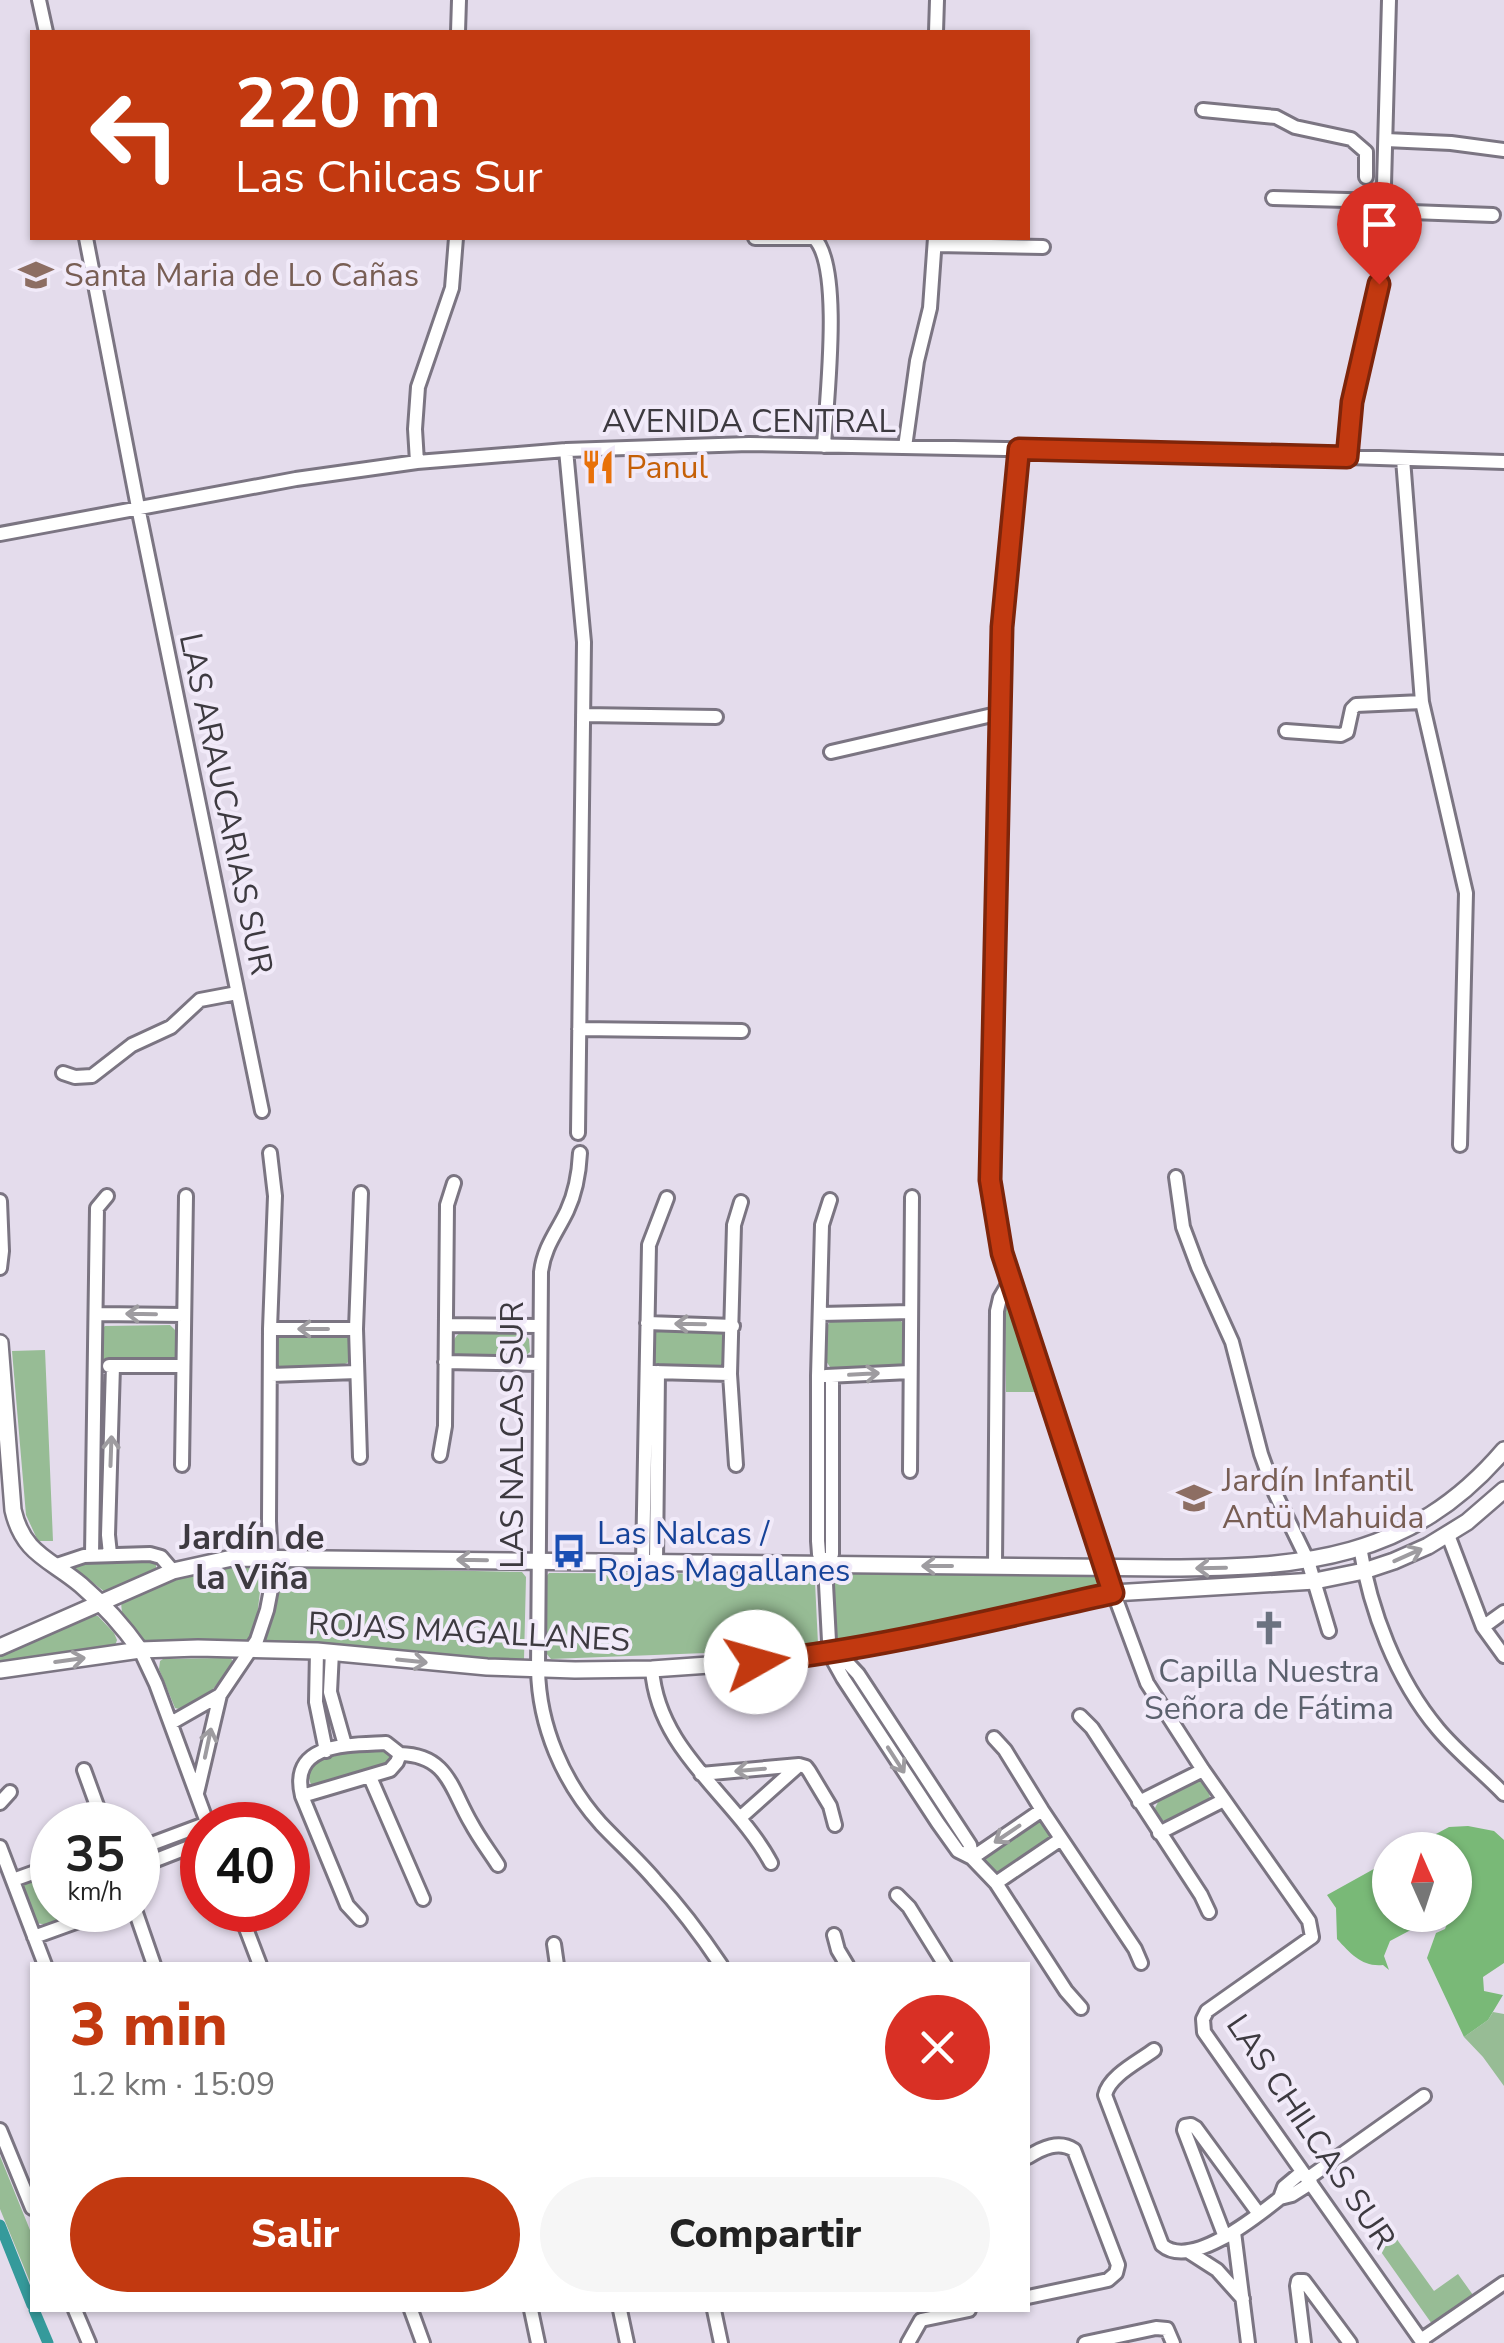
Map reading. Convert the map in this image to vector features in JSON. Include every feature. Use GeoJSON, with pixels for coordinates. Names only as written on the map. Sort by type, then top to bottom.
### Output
{"type":"FeatureCollection","features":[{"type":"Feature","properties":{"kind":"street"},"geometry":{"type":"LineString","coordinates":[[40,0],[46,30]]}},
{"type":"Feature","properties":{"kind":"street"},"geometry":{"type":"LineString","coordinates":[[458,30],[459,0]]}},
{"type":"Feature","properties":{"kind":"street"},"geometry":{"type":"LineString","coordinates":[[936,0],[936,30]]}},
{"type":"Feature","properties":{"kind":"street"},"geometry":{"type":"LineString","coordinates":[[1347,457],[1354,390],[1379,284],[1389,0]]}},
{"type":"Feature","properties":{"kind":"street"},"geometry":{"type":"LineString","coordinates":[[1203,110],[1276,118],[1296,127],[1351,139],[1366,152],[1366,171],[1385,165]]}},
{"type":"Feature","properties":{"kind":"street"},"geometry":{"type":"LineString","coordinates":[[1386,140],[1504,150]]}},
{"type":"Feature","properties":{"kind":"street"},"geometry":{"type":"LineString","coordinates":[[1273,198],[1493,216]]}},
{"type":"Feature","properties":{"kind":"street","name":"LAS ARAUCARIAS SUR"},"geometry":{"type":"LineString","coordinates":[[86,240],[262,1111]]}},
{"type":"Feature","properties":{"kind":"street"},"geometry":{"type":"LineString","coordinates":[[416,462],[418,388],[452,288],[456,240]]}},
{"type":"Feature","properties":{"kind":"street"},"geometry":{"type":"LineString","coordinates":[[816,240],[821,246],[831,296],[824,446]]}},
{"type":"Feature","properties":{"kind":"street"},"geometry":{"type":"LineString","coordinates":[[905,447],[917,362],[930,308],[935,241],[1043,247]]}},
{"type":"Feature","properties":{"kind":"street","name":"AVENIDA CENTRAL"},"geometry":{"type":"LineString","coordinates":[[0,534],[296,479],[416,462],[566,450],[674,445],[905,447],[1504,462]]}},
{"type":"Feature","properties":{"kind":"street","name":"LAS CHILCAS SUR"},"geometry":{"type":"LineString","coordinates":[[1019,449],[1003,611],[989,1168],[996,1224],[1010,1281],[1104,1568],[1147,1683],[1309,1921],[1312,1937],[1207,2011],[1202,2028],[1422,2342]]}},
{"type":"Feature","properties":{"kind":"street"},"geometry":{"type":"LineString","coordinates":[[566,450],[584,642],[578,1133]]}},
{"type":"Feature","properties":{"kind":"street"},"geometry":{"type":"LineString","coordinates":[[1403,459],[1422,702],[1466,893],[1460,1145]]}},
{"type":"Feature","properties":{"kind":"street"},"geometry":{"type":"LineString","coordinates":[[1286,731],[1340,735],[1347,732],[1356,705],[1422,702]]}},
{"type":"Feature","properties":{"kind":"street"},"geometry":{"type":"LineString","coordinates":[[830,752],[1001,713]]}},
{"type":"Feature","properties":{"kind":"street"},"geometry":{"type":"LineString","coordinates":[[583,715],[716,718]]}},
{"type":"Feature","properties":{"kind":"street"},"geometry":{"type":"LineString","coordinates":[[64,1074],[92,1076],[141,1039],[170,1027],[200,1000],[237,993]]}},
{"type":"Feature","properties":{"kind":"street"},"geometry":{"type":"LineString","coordinates":[[580,1030],[742,1031]]}},
{"type":"Feature","properties":{"kind":"street"},"geometry":{"type":"LineString","coordinates":[[197,1792],[220,1694],[252,1648],[272,1584],[270,1329],[275,1196],[270,1153]]}},
{"type":"Feature","properties":{"kind":"street","name":"LAS NALCAS SUR"},"geometry":{"type":"LineString","coordinates":[[580,1153],[572,1199],[546,1246],[542,1263],[540,1699],[560,1761],[577,1793],[668,1895],[718,1962]]}},
{"type":"Feature","properties":{"kind":"street"},"geometry":{"type":"LineString","coordinates":[[1176,1178],[1183,1227],[1232,1342],[1275,1494],[1308,1562],[1329,1631]]}},
{"type":"Feature","properties":{"kind":"street"},"geometry":{"type":"LineString","coordinates":[[440,1455],[444,1426],[447,1205],[454,1183]]}},
{"type":"Feature","properties":{"kind":"street"},"geometry":{"type":"LineString","coordinates":[[360,1457],[356,1329],[361,1193]]}},
{"type":"Feature","properties":{"kind":"street"},"geometry":{"type":"LineString","coordinates":[[92,1555],[97,1208],[107,1196]]}},
{"type":"Feature","properties":{"kind":"street"},"geometry":{"type":"LineString","coordinates":[[182,1465],[186,1196]]}},
{"type":"Feature","properties":{"kind":"street"},"geometry":{"type":"LineString","coordinates":[[910,1471],[912,1197]]}},
{"type":"Feature","properties":{"kind":"street"},"geometry":{"type":"LineString","coordinates":[[650,1562],[649,1245],[667,1198]]}},
{"type":"Feature","properties":{"kind":"street"},"geometry":{"type":"LineString","coordinates":[[830,1200],[822,1224],[820,1314],[832,1554],[825,1565],[826,1614],[833,1660],[938,1823],[958,1851],[972,1858],[996,1884],[1081,2008]]}},
{"type":"Feature","properties":{"kind":"street"},"geometry":{"type":"LineString","coordinates":[[0,1201],[0,1268]]}},
{"type":"Feature","properties":{"kind":"street"},"geometry":{"type":"LineString","coordinates":[[736,1465],[730,1374],[734,1225],[742,1202]]}},
{"type":"Feature","properties":{"kind":"street"},"geometry":{"type":"LineString","coordinates":[[995,1566],[998,1310],[1010,1281]]}},
{"type":"Feature","properties":{"kind":"street"},"geometry":{"type":"LineString","coordinates":[[820,1314],[911,1312]]}},
{"type":"Feature","properties":{"kind":"street"},"geometry":{"type":"LineString","coordinates":[[98,1314],[184,1314]]}},
{"type":"Feature","properties":{"kind":"street"},"geometry":{"type":"LineString","coordinates":[[446,1324],[540,1326]]}},
{"type":"Feature","properties":{"kind":"street"},"geometry":{"type":"LineString","coordinates":[[647,1324],[733,1326]]}},
{"type":"Feature","properties":{"kind":"street"},"geometry":{"type":"LineString","coordinates":[[270,1329],[356,1329]]}},
{"type":"Feature","properties":{"kind":"street"},"geometry":{"type":"LineString","coordinates":[[0,1343],[15,1521],[30,1548],[101,1603],[140,1650],[199,1802]]}},
{"type":"Feature","properties":{"kind":"street"},"geometry":{"type":"LineString","coordinates":[[445,1362],[540,1364]]}},
{"type":"Feature","properties":{"kind":"street"},"geometry":{"type":"LineString","coordinates":[[96,1366],[183,1366]]}},
{"type":"Feature","properties":{"kind":"street"},"geometry":{"type":"LineString","coordinates":[[110,1554],[113,1366]]}},
{"type":"Feature","properties":{"kind":"street"},"geometry":{"type":"LineString","coordinates":[[270,1374],[357,1372]]}},
{"type":"Feature","properties":{"kind":"street"},"geometry":{"type":"LineString","coordinates":[[652,1372],[730,1374]]}},
{"type":"Feature","properties":{"kind":"street"},"geometry":{"type":"LineString","coordinates":[[825,1376],[910,1372]]}},
{"type":"Feature","properties":{"kind":"street","name":"ROJAS MAGALLANES"},"geometry":{"type":"LineString","coordinates":[[0,1647],[173,1571],[214,1561],[272,1557],[1104,1568],[1234,1568],[1308,1562],[1402,1531],[1439,1510],[1470,1486],[1504,1450]]}},
{"type":"Feature","properties":{"kind":"street","name":"ROJAS MAGALLANES"},"geometry":{"type":"LineString","coordinates":[[0,1670],[140,1650],[252,1648],[538,1670],[652,1670],[732,1664],[832,1652],[1113,1593],[1315,1582],[1364,1571],[1408,1556],[1448,1534],[1504,1490]]}},
{"type":"Feature","properties":{"kind":"street"},"geometry":{"type":"LineString","coordinates":[[1448,1534],[1483,1627],[1504,1656]]}},
{"type":"Feature","properties":{"kind":"street"},"geometry":{"type":"LineString","coordinates":[[1360,1546],[1364,1571],[1388,1642],[1405,1678],[1451,1743],[1504,1794]]}},
{"type":"Feature","properties":{"kind":"street"},"geometry":{"type":"LineString","coordinates":[[54,1566],[92,1555],[154,1554],[173,1571]]}},
{"type":"Feature","properties":{"kind":"street"},"geometry":{"type":"LineString","coordinates":[[1483,1627],[1504,1612]]}},
{"type":"Feature","properties":{"kind":"street"},"geometry":{"type":"LineString","coordinates":[[324,1652],[345,1745]]}},
{"type":"Feature","properties":{"kind":"street"},"geometry":{"type":"LineString","coordinates":[[324,1652],[316,1702],[326,1751]]}},
{"type":"Feature","properties":{"kind":"street"},"geometry":{"type":"LineString","coordinates":[[652,1670],[662,1715],[674,1739],[740,1817],[771,1863]]}},
{"type":"Feature","properties":{"kind":"street"},"geometry":{"type":"LineString","coordinates":[[171,1723],[220,1694]]}},
{"type":"Feature","properties":{"kind":"street"},"geometry":{"type":"LineString","coordinates":[[1080,1716],[1092,1728],[1209,1912]]}},
{"type":"Feature","properties":{"kind":"street"},"geometry":{"type":"LineString","coordinates":[[994,1738],[1006,1750],[1141,1962]]}},
{"type":"Feature","properties":{"kind":"street"},"geometry":{"type":"LineString","coordinates":[[360,1919],[346,1905],[298,1782],[300,1768],[309,1758],[326,1751],[345,1745],[386,1743],[400,1754],[416,1754],[442,1769],[498,1865]]}},
{"type":"Feature","properties":{"kind":"street"},"geometry":{"type":"LineString","coordinates":[[302,1796],[390,1770],[400,1754]]}},
{"type":"Feature","properties":{"kind":"street"},"geometry":{"type":"LineString","coordinates":[[740,1817],[799,1766]]}},
{"type":"Feature","properties":{"kind":"street"},"geometry":{"type":"LineString","coordinates":[[701,1774],[806,1767],[830,1806],[835,1825]]}},
{"type":"Feature","properties":{"kind":"street"},"geometry":{"type":"LineString","coordinates":[[84,1770],[96,1802]]}},
{"type":"Feature","properties":{"kind":"street"},"geometry":{"type":"LineString","coordinates":[[1139,1802],[1203,1770]]}},
{"type":"Feature","properties":{"kind":"street"},"geometry":{"type":"LineString","coordinates":[[370,1777],[423,1899]]}},
{"type":"Feature","properties":{"kind":"street"},"geometry":{"type":"LineString","coordinates":[[0,1803],[10,1792]]}},
{"type":"Feature","properties":{"kind":"street"},"geometry":{"type":"LineString","coordinates":[[1160,1833],[1224,1800]]}},
{"type":"Feature","properties":{"kind":"street"},"geometry":{"type":"LineString","coordinates":[[972,1858],[1042,1810]]}},
{"type":"Feature","properties":{"kind":"street"},"geometry":{"type":"LineString","coordinates":[[996,1884],[1061,1839]]}},
{"type":"Feature","properties":{"kind":"street"},"geometry":{"type":"LineString","coordinates":[[0,1847],[44,1962]]}},
{"type":"Feature","properties":{"kind":"street"},"geometry":{"type":"LineString","coordinates":[[13,1880],[30,1874]]}},
{"type":"Feature","properties":{"kind":"street"},"geometry":{"type":"LineString","coordinates":[[897,1895],[909,1906],[939,1962]]}},
{"type":"Feature","properties":{"kind":"street"},"geometry":{"type":"LineString","coordinates":[[34,1937],[48,1932]]}},
{"type":"Feature","properties":{"kind":"street"},"geometry":{"type":"LineString","coordinates":[[142,1932],[153,1962]]}},
{"type":"Feature","properties":{"kind":"street"},"geometry":{"type":"LineString","coordinates":[[247,1932],[259,1962]]}},
{"type":"Feature","properties":{"kind":"street"},"geometry":{"type":"LineString","coordinates":[[834,1936],[845,1962]]}},
{"type":"Feature","properties":{"kind":"street"},"geometry":{"type":"LineString","coordinates":[[554,1944],[557,1962]]}},
{"type":"Feature","properties":{"kind":"street"},"geometry":{"type":"LineString","coordinates":[[1154,2050],[1111,2082],[1105,2096],[1162,2246],[1173,2252],[1188,2252],[1230,2234],[1280,2198],[1282,2189],[1307,2178],[1424,2096]]}},
{"type":"Feature","properties":{"kind":"street"},"geometry":{"type":"LineString","coordinates":[[1248,2343],[1230,2234],[1185,2126],[1196,2128],[1259,2214]]}},
{"type":"Feature","properties":{"kind":"street"},"geometry":{"type":"LineString","coordinates":[[0,2130],[30,2203]]}},
{"type":"Feature","properties":{"kind":"street"},"geometry":{"type":"LineString","coordinates":[[1030,2156],[1058,2145],[1074,2150],[1118,2265],[1108,2280],[1030,2297]]}},
{"type":"Feature","properties":{"kind":"street"},"geometry":{"type":"LineString","coordinates":[[1188,2252],[1216,2270],[1243,2299]]}},
{"type":"Feature","properties":{"kind":"street"},"geometry":{"type":"LineString","coordinates":[[1304,2343],[1298,2280],[1304,2281],[1350,2343]]}},
{"type":"Feature","properties":{"kind":"street"},"geometry":{"type":"LineString","coordinates":[[1422,2342],[1504,2283]]}},
{"type":"Feature","properties":{"kind":"street"},"geometry":{"type":"LineString","coordinates":[[76,2312],[86,2340]]}},
{"type":"Feature","properties":{"kind":"street"},"geometry":{"type":"LineString","coordinates":[[412,2312],[423,2343]]}},
{"type":"Feature","properties":{"kind":"street"},"geometry":{"type":"LineString","coordinates":[[531,2312],[538,2343]]}},
{"type":"Feature","properties":{"kind":"street"},"geometry":{"type":"LineString","coordinates":[[620,2312],[627,2343]]}},
{"type":"Feature","properties":{"kind":"street"},"geometry":{"type":"LineString","coordinates":[[714,2312],[721,2343]]}},
{"type":"Feature","properties":{"kind":"street"},"geometry":{"type":"LineString","coordinates":[[908,2343],[919,2315],[949,2312]]}},
{"type":"Feature","properties":{"kind":"street"},"geometry":{"type":"LineString","coordinates":[[1089,2343],[1156,2328],[1170,2336]]}},
{"type":"Feature","properties":{"kind":"green space"},"geometry":{"type":"Polygon","coordinates":[[[1009,1305],[1037,1392],[1006,1392],[1005,1306],[1009,1305]]]}},
{"type":"Feature","properties":{"kind":"green space"},"geometry":{"type":"Polygon","coordinates":[[[835,1319],[901,1321],[905,1326],[904,1367],[832,1370],[826,1361],[826,1329],[835,1319]]]}},
{"type":"Feature","properties":{"kind":"green space"},"geometry":{"type":"Polygon","coordinates":[[[170,1325],[178,1333],[179,1360],[108,1368],[100,1364],[101,1329],[105,1326],[170,1325]]]}},
{"type":"Feature","properties":{"kind":"green space"},"geometry":{"type":"Polygon","coordinates":[[[725,1331],[726,1367],[654,1368],[650,1363],[652,1332],[725,1331]]]}},
{"type":"Feature","properties":{"kind":"green space"},"geometry":{"type":"Polygon","coordinates":[[[462,1332],[524,1334],[529,1339],[530,1352],[522,1359],[462,1358],[454,1354],[453,1347],[462,1332]]]}},
{"type":"Feature","properties":{"kind":"green space"},"geometry":{"type":"Polygon","coordinates":[[[282,1334],[347,1335],[352,1341],[351,1361],[339,1367],[278,1367],[276,1341],[282,1334]]]}},
{"type":"Feature","properties":{"kind":"green space"},"geometry":{"type":"Polygon","coordinates":[[[45,1350],[53,1541],[38,1541],[26,1515],[12,1351],[45,1350]]]}},
{"type":"Feature","properties":{"kind":"green space"},"geometry":{"type":"Polygon","coordinates":[[[73,1562],[154,1563],[156,1568],[105,1592],[71,1566],[73,1562]]]}},
{"type":"Feature","properties":{"kind":"green space"},"geometry":{"type":"Polygon","coordinates":[[[233,1567],[258,1568],[262,1575],[255,1633],[246,1640],[141,1643],[124,1618],[122,1601],[176,1580],[233,1567]]]}},
{"type":"Feature","properties":{"kind":"green space"},"geometry":{"type":"Polygon","coordinates":[[[287,1567],[522,1572],[526,1577],[524,1659],[519,1663],[272,1643],[264,1639],[277,1572],[287,1567]]]}},
{"type":"Feature","properties":{"kind":"green space"},"geometry":{"type":"Polygon","coordinates":[[[833,1572],[1092,1574],[1098,1578],[1098,1586],[1094,1590],[833,1642],[832,1580],[833,1572]]]}},
{"type":"Feature","properties":{"kind":"green space"},"geometry":{"type":"Polygon","coordinates":[[[549,1573],[806,1574],[815,1582],[818,1644],[813,1649],[551,1659],[546,1653],[545,1578],[549,1573]]]}},
{"type":"Feature","properties":{"kind":"green space"},"geometry":{"type":"Polygon","coordinates":[[[94,1616],[114,1633],[115,1646],[0,1663],[0,1654],[94,1616]]]}},
{"type":"Feature","properties":{"kind":"green space"},"geometry":{"type":"Polygon","coordinates":[[[231,1658],[234,1664],[213,1689],[183,1710],[175,1708],[159,1669],[160,1661],[231,1658]]]}},
{"type":"Feature","properties":{"kind":"green space"},"geometry":{"type":"Polygon","coordinates":[[[391,1749],[395,1762],[311,1785],[307,1772],[315,1761],[359,1750],[391,1749]]]}},
{"type":"Feature","properties":{"kind":"green space"},"geometry":{"type":"Polygon","coordinates":[[[1197,1780],[1209,1787],[1210,1801],[1170,1823],[1159,1819],[1155,1808],[1159,1800],[1197,1780]]]}},
{"type":"Feature","properties":{"kind":"green space"},"geometry":{"type":"Polygon","coordinates":[[[1038,1819],[1055,1836],[1005,1873],[990,1868],[984,1855],[1038,1819]]]}},
{"type":"Feature","properties":{"kind":"green space"},"geometry":{"type":"Polygon","coordinates":[[[1449,1827],[1494,1831],[1504,1840],[1504,1963],[1483,1977],[1484,1991],[1503,1995],[1488,2020],[1464,2037],[1427,1958],[1436,1933],[1472,1932],[1472,1832],[1440,1832],[1449,1827]]]}},
{"type":"Feature","properties":{"kind":"green space"},"geometry":{"type":"Polygon","coordinates":[[[1372,1870],[1372,1932],[1407,1932],[1390,1941],[1384,1956],[1389,1970],[1357,1958],[1337,1939],[1336,1908],[1327,1895],[1372,1870]]]}},
{"type":"Feature","properties":{"kind":"green space"},"geometry":{"type":"Polygon","coordinates":[[[30,1880],[30,1917],[20,1891],[30,1880]]]}},
{"type":"Feature","properties":{"kind":"green space"},"geometry":{"type":"Polygon","coordinates":[[[1493,2012],[1504,2014],[1504,2086],[1464,2037],[1493,2012]]]}},
{"type":"Feature","properties":{"kind":"green space"},"geometry":{"type":"Polygon","coordinates":[[[0,2156],[30,2230],[30,2282],[0,2209],[0,2156]]]}},
{"type":"Feature","properties":{"kind":"green space"},"geometry":{"type":"Polygon","coordinates":[[[1396,2238],[1434,2291],[1458,2274],[1473,2295],[1432,2324],[1379,2249],[1396,2238]]]}},
{"type":"Feature","properties":{"kind":"waterway"},"geometry":{"type":"LineString","coordinates":[[0,2225],[30,2300]]}},
{"type":"Feature","properties":{"kind":"waterway"},"geometry":{"type":"LineString","coordinates":[[35,2312],[48,2343]]}},
{"type":"Feature","properties":{"kind":"place","name":"Santa Maria de Lo Cañas"},"geometry":{"type":"Point","coordinates":[36,275]}},
{"type":"Feature","properties":{"kind":"place","name":"Panul"},"geometry":{"type":"Point","coordinates":[598,467]}},
{"type":"Feature","properties":{"kind":"place","name":"Jardín Infantil Antü Mahuida"},"geometry":{"type":"Point","coordinates":[1194,1498]}},
{"type":"Feature","properties":{"kind":"place","name":"Las Nalcas / Rojas Magallanes"},"geometry":{"type":"Point","coordinates":[569,1551]}},
{"type":"Feature","properties":{"kind":"place","name":"Capilla Nuestra Señora de Fátima"},"geometry":{"type":"Point","coordinates":[1269,1628]}},
{"type":"Feature","properties":{"kind":"district","name":"Jardín de la Viña"},"geometry":{"type":"Point","coordinates":[252,1557]}},
{"type":"Feature","properties":{"kind":"route"},"geometry":{"type":"LineString","coordinates":[[756,1662],[902,1639],[1113,1593],[1002,1253],[990,1180],[1002,627],[1019,449],[1347,457],[1352,402],[1379,284]]}}]}
